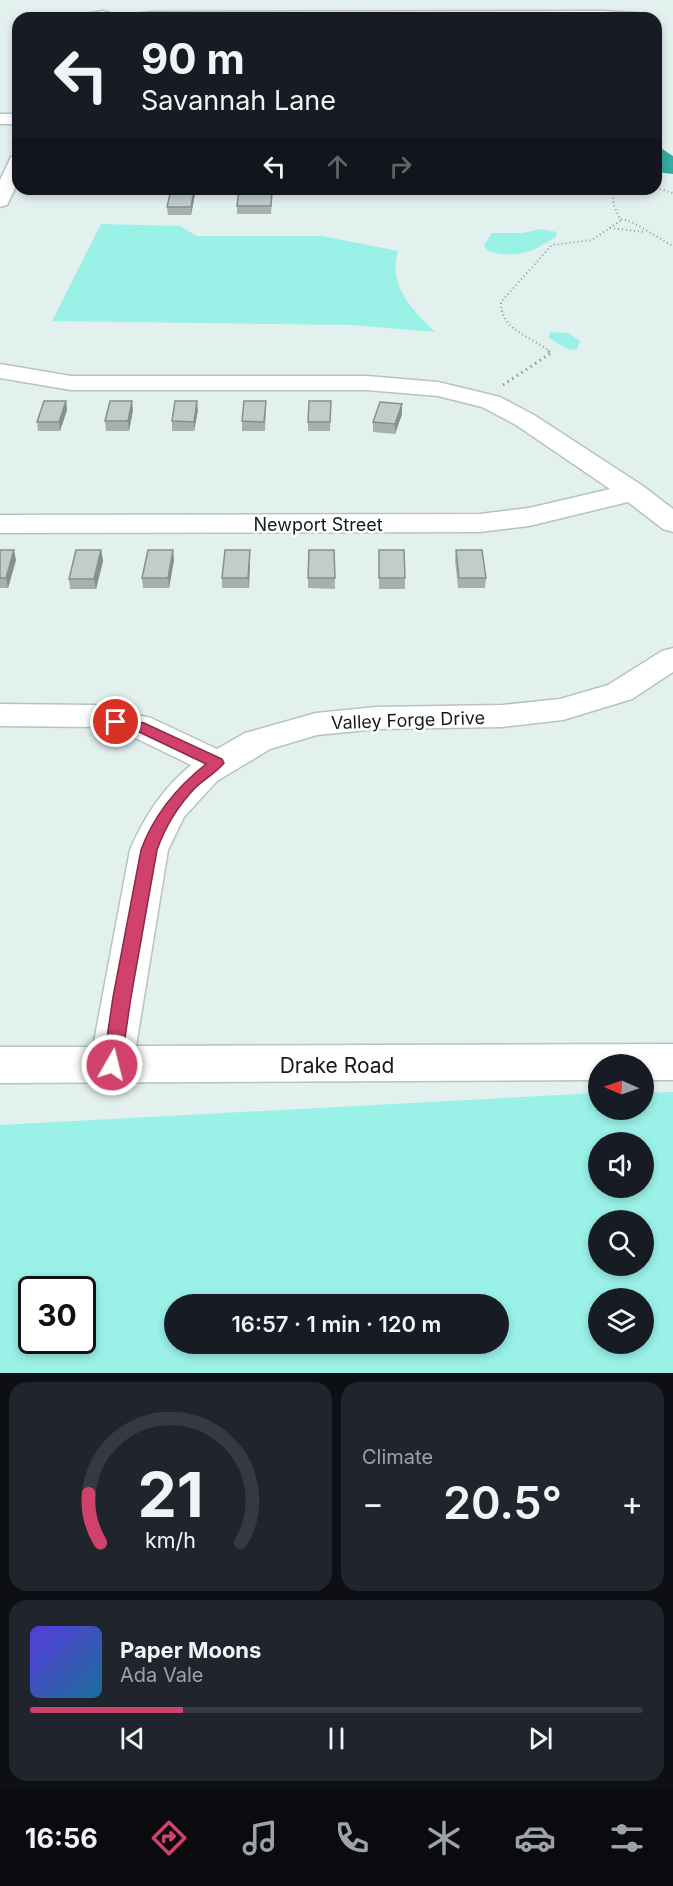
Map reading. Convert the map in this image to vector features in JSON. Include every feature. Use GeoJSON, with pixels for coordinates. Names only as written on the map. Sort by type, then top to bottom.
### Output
{"type":"FeatureCollection","features":[{"type":"Feature","properties":{"kind":"street"},"geometry":{"type":"LineString","coordinates":[[0,371],[71,383],[367,383],[438,389],[491,402],[525,420],[633,492],[673,523]]}},
{"type":"Feature","properties":{"kind":"street","name":"Newport Street"},"geometry":{"type":"LineString","coordinates":[[0,524],[480,523],[529,517],[633,492]]}},
{"type":"Feature","properties":{"kind":"street","name":"Valley Forge Drive"},"geometry":{"type":"LineString","coordinates":[[112,1065],[149,850],[155,833],[175,802],[190,784],[216,763],[249,745],[276,734],[330,722],[397,717],[503,717],[568,709],[615,694],[649,677],[673,658]]}},
{"type":"Feature","properties":{"kind":"street"},"geometry":{"type":"LineString","coordinates":[[0,715],[94,717],[139,726],[216,763]]}},
{"type":"Feature","properties":{"kind":"street","name":"Drake Road"},"geometry":{"type":"LineString","coordinates":[[0,1065],[673,1062]]}},
{"type":"Feature","properties":{"kind":"path"},"geometry":{"type":"LineString","coordinates":[[614,195],[611,199],[612,206],[621,219],[632,222],[673,246]]}},
{"type":"Feature","properties":{"kind":"path"},"geometry":{"type":"LineString","coordinates":[[491,402],[508,380],[551,353],[507,324],[500,309],[501,302],[552,245],[584,243],[592,240],[621,219]]}},
{"type":"Feature","properties":{"kind":"path"},"geometry":{"type":"LineString","coordinates":[[609,228],[648,232]]}},
{"type":"Feature","properties":{"kind":"shaded area"},"geometry":{"type":"Polygon","coordinates":[[[662,149],[673,156],[673,174],[662,173],[662,149]]]}},
{"type":"Feature","properties":{"kind":"shaded area"},"geometry":{"type":"Polygon","coordinates":[[[101,224],[180,226],[197,236],[322,236],[398,251],[396,276],[399,286],[418,315],[435,332],[351,325],[52,321],[101,224]]]}},
{"type":"Feature","properties":{"kind":"shaded area"},"geometry":{"type":"Polygon","coordinates":[[[540,229],[557,232],[556,237],[531,251],[515,254],[497,253],[487,251],[484,245],[492,233],[524,233],[540,229]]]}},
{"type":"Feature","properties":{"kind":"shaded area"},"geometry":{"type":"Polygon","coordinates":[[[550,332],[568,333],[580,341],[577,350],[567,349],[549,338],[550,332]]]}},
{"type":"Feature","properties":{"kind":"shaded area"},"geometry":{"type":"Polygon","coordinates":[[[673,1092],[673,1373],[0,1373],[0,1125],[588,1093],[588,1120],[654,1120],[654,1093],[673,1092]]]}},
{"type":"Feature","properties":{"kind":"building"},"geometry":{"type":"Polygon","coordinates":[[[170,195],[193,195],[191,207],[167,207],[170,195]]]}},
{"type":"Feature","properties":{"kind":"building"},"geometry":{"type":"Polygon","coordinates":[[[238,195],[272,195],[271,206],[237,206],[238,195]]]}},
{"type":"Feature","properties":{"kind":"building"},"geometry":{"type":"Polygon","coordinates":[[[44,401],[66,401],[59,422],[37,422],[44,401]]]}},
{"type":"Feature","properties":{"kind":"building"},"geometry":{"type":"Polygon","coordinates":[[[110,401],[132,401],[128,421],[105,421],[110,401]]]}},
{"type":"Feature","properties":{"kind":"building"},"geometry":{"type":"Polygon","coordinates":[[[175,401],[197,401],[194,422],[172,421],[175,401]]]}},
{"type":"Feature","properties":{"kind":"building"},"geometry":{"type":"Polygon","coordinates":[[[244,401],[266,401],[264,422],[242,421],[244,401]]]}},
{"type":"Feature","properties":{"kind":"building"},"geometry":{"type":"Polygon","coordinates":[[[309,401],[331,401],[330,422],[308,422],[309,401]]]}},
{"type":"Feature","properties":{"kind":"building"},"geometry":{"type":"Polygon","coordinates":[[[380,402],[402,404],[395,424],[373,422],[380,402]]]}},
{"type":"Feature","properties":{"kind":"building"},"geometry":{"type":"Polygon","coordinates":[[[0,550],[14,550],[6,578],[0,578],[0,550]]]}},
{"type":"Feature","properties":{"kind":"building"},"geometry":{"type":"Polygon","coordinates":[[[76,550],[101,550],[94,579],[69,579],[76,550]]]}},
{"type":"Feature","properties":{"kind":"building"},"geometry":{"type":"Polygon","coordinates":[[[148,550],[173,550],[168,578],[142,578],[148,550]]]}},
{"type":"Feature","properties":{"kind":"building"},"geometry":{"type":"Polygon","coordinates":[[[225,550],[250,550],[248,578],[222,578],[225,550]]]}},
{"type":"Feature","properties":{"kind":"building"},"geometry":{"type":"Polygon","coordinates":[[[309,550],[334,550],[335,578],[308,578],[309,550]]]}},
{"type":"Feature","properties":{"kind":"building"},"geometry":{"type":"Polygon","coordinates":[[[379,550],[404,550],[405,578],[379,578],[379,550]]]}},
{"type":"Feature","properties":{"kind":"building"},"geometry":{"type":"Polygon","coordinates":[[[456,550],[482,550],[486,578],[459,578],[456,550]]]}},
{"type":"Feature","properties":{"kind":"route"},"geometry":{"type":"LineString","coordinates":[[112,1065],[144,868],[149,850],[155,833],[175,802],[190,784],[216,763],[139,726],[116,722]]}}]}
